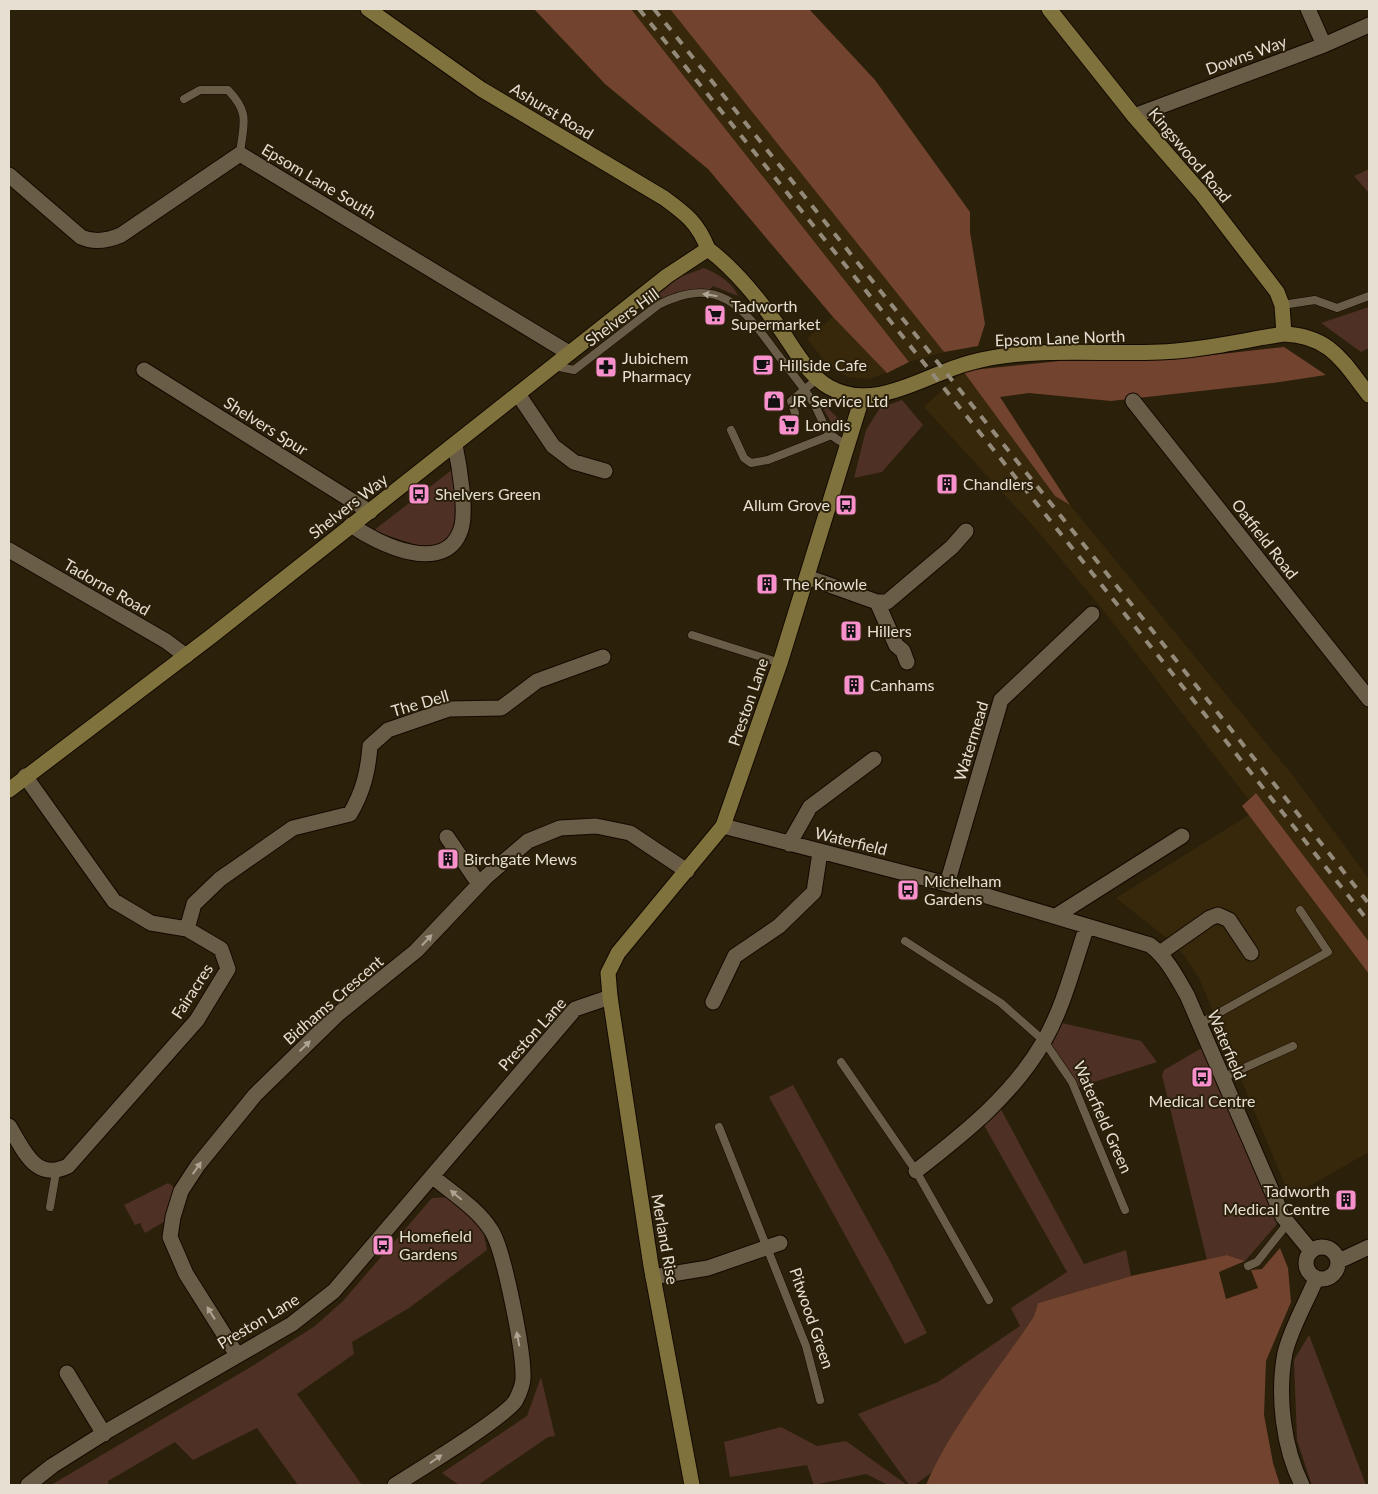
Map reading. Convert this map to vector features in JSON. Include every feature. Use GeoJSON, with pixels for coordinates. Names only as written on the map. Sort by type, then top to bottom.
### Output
{"type":"FeatureCollection","features":[{"type":"Feature","properties":{"kind":"street","name":"Ashurst Road"},"geometry":{"type":"LineString","coordinates":[[368,9],[481,89],[664,198],[689,216],[701,230],[708,249]]}},
{"type":"Feature","properties":{"kind":"street","name":"Kingswood Road"},"geometry":{"type":"LineString","coordinates":[[1049,9],[1134,116],[1201,193],[1277,292],[1282,305],[1284,334]]}},
{"type":"Feature","properties":{"kind":"street"},"geometry":{"type":"LineString","coordinates":[[1308,9],[1324,45]]}},
{"type":"Feature","properties":{"kind":"street","name":"Downs Way"},"geometry":{"type":"LineString","coordinates":[[1134,116],[1324,45],[1369,25]]}},
{"type":"Feature","properties":{"kind":"street","name":"Epsom Lane South"},"geometry":{"type":"LineString","coordinates":[[9,175],[81,237],[90,241],[102,241],[121,235],[240,154],[569,353]]}},
{"type":"Feature","properties":{"kind":"street","name":"Shelvers Way"},"geometry":{"type":"LineString","coordinates":[[9,790],[186,656],[667,276],[708,249]]}},
{"type":"Feature","properties":{"kind":"street","name":"Epsom Lane North"},"geometry":{"type":"LineString","coordinates":[[708,249],[726,262],[767,310],[816,379],[845,395],[862,398],[879,395],[960,365],[1000,354],[1162,352],[1284,334],[1302,334],[1338,354],[1369,395]]}},
{"type":"Feature","properties":{"kind":"street","name":"Shelvers Spur"},"geometry":{"type":"LineString","coordinates":[[144,370],[370,512]]}},
{"type":"Feature","properties":{"kind":"street"},"geometry":{"type":"LineString","coordinates":[[518,394],[553,446],[574,462],[605,471]]}},
{"type":"Feature","properties":{"kind":"street","name":"Preston Lane"},"geometry":{"type":"LineString","coordinates":[[28,1485],[52,1466],[104,1434],[292,1324],[334,1291],[575,1009],[610,997],[608,973],[618,953],[723,826],[780,663],[849,446],[862,398]]}},
{"type":"Feature","properties":{"kind":"street","name":"Oatfield Road"},"geometry":{"type":"LineString","coordinates":[[1133,401],[1369,699]]}},
{"type":"Feature","properties":{"kind":"street"},"geometry":{"type":"LineString","coordinates":[[352,525],[373,538],[413,552],[434,554],[444,550],[455,541],[462,528],[460,467],[455,445]]}},
{"type":"Feature","properties":{"kind":"street"},"geometry":{"type":"LineString","coordinates":[[807,577],[877,602],[887,602],[952,547],[966,531]]}},
{"type":"Feature","properties":{"kind":"street","name":"Tadorne Road"},"geometry":{"type":"LineString","coordinates":[[9,550],[166,642],[186,656]]}},
{"type":"Feature","properties":{"kind":"street"},"geometry":{"type":"LineString","coordinates":[[877,602],[896,645],[903,651],[907,662]]}},
{"type":"Feature","properties":{"kind":"street","name":"Watermead"},"geometry":{"type":"LineString","coordinates":[[947,884],[1001,700],[1092,614]]}},
{"type":"Feature","properties":{"kind":"street","name":"The Dell"},"geometry":{"type":"LineString","coordinates":[[187,929],[194,904],[220,878],[293,828],[350,814],[360,797],[368,768],[370,746],[388,730],[450,710],[501,708],[537,680],[603,657]]}},
{"type":"Feature","properties":{"kind":"street"},"geometry":{"type":"LineString","coordinates":[[789,844],[810,807],[874,759]]}},
{"type":"Feature","properties":{"kind":"street","name":"Fairacres"},"geometry":{"type":"LineString","coordinates":[[26,776],[114,901],[151,923],[187,929],[221,949],[228,969],[197,1020],[68,1166],[56,1172]]}},
{"type":"Feature","properties":{"kind":"street","name":"Bidhams Crescent"},"geometry":{"type":"LineString","coordinates":[[237,1355],[186,1274],[170,1237],[173,1217],[181,1191],[198,1165],[254,1095],[338,1014],[416,951],[479,884],[528,841],[560,828],[596,826],[630,833],[687,871]]}},
{"type":"Feature","properties":{"kind":"street","name":"Waterfield"},"geometry":{"type":"LineString","coordinates":[[723,826],[947,884],[1150,945],[1160,953],[1178,979],[1283,1217],[1312,1251]]}},
{"type":"Feature","properties":{"kind":"street"},"geometry":{"type":"LineString","coordinates":[[1056,916],[1182,836]]}},
{"type":"Feature","properties":{"kind":"street"},"geometry":{"type":"LineString","coordinates":[[446,837],[479,884]]}},
{"type":"Feature","properties":{"kind":"street"},"geometry":{"type":"LineString","coordinates":[[713,1002],[735,956],[779,926],[814,892],[820,852]]}},
{"type":"Feature","properties":{"kind":"street"},"geometry":{"type":"LineString","coordinates":[[1160,953],[1210,918],[1218,915],[1229,920],[1251,952]]}},
{"type":"Feature","properties":{"kind":"street"},"geometry":{"type":"LineString","coordinates":[[916,1171],[981,1120],[1025,1069],[1044,1041],[1058,1010],[1087,926]]}},
{"type":"Feature","properties":{"kind":"street","name":"Merland Rise"},"geometry":{"type":"LineString","coordinates":[[610,997],[653,1277],[692,1485]]}},
{"type":"Feature","properties":{"kind":"street"},"geometry":{"type":"LineString","coordinates":[[9,1126],[32,1162],[40,1168],[56,1172]]}},
{"type":"Feature","properties":{"kind":"street"},"geometry":{"type":"LineString","coordinates":[[395,1485],[515,1402],[523,1380],[522,1360],[501,1249],[492,1231],[480,1216],[432,1176]]}},
{"type":"Feature","properties":{"kind":"street"},"geometry":{"type":"LineString","coordinates":[[653,1277],[708,1268],[774,1246]]}},
{"type":"Feature","properties":{"kind":"street"},"geometry":{"type":"LineString","coordinates":[[1326,1247],[1334,1252],[1339,1261],[1336,1272],[1328,1279],[1316,1279],[1306,1266],[1308,1255],[1312,1251],[1326,1247]]}},
{"type":"Feature","properties":{"kind":"street"},"geometry":{"type":"LineString","coordinates":[[1339,1261],[1369,1247]]}},
{"type":"Feature","properties":{"kind":"street"},"geometry":{"type":"LineString","coordinates":[[1302,1485],[1288,1445],[1282,1400],[1285,1353],[1316,1279]]}},
{"type":"Feature","properties":{"kind":"street"},"geometry":{"type":"LineString","coordinates":[[67,1373],[104,1434]]}},
{"type":"Feature","properties":{"kind":"lane"},"geometry":{"type":"LineString","coordinates":[[184,99],[200,90],[228,90],[240,103],[244,114],[240,154]]}},
{"type":"Feature","properties":{"kind":"lane","name":"Shelvers Hill"},"geometry":{"type":"LineString","coordinates":[[552,366],[574,370],[658,305],[684,295],[706,294],[721,297],[740,307],[804,389],[830,436]]}},
{"type":"Feature","properties":{"kind":"lane"},"geometry":{"type":"LineString","coordinates":[[1282,305],[1315,300],[1337,308],[1369,296]]}},
{"type":"Feature","properties":{"kind":"lane"},"geometry":{"type":"LineString","coordinates":[[795,413],[791,401],[816,379]]}},
{"type":"Feature","properties":{"kind":"lane"},"geometry":{"type":"LineString","coordinates":[[731,430],[744,458],[751,463],[768,460],[808,441],[830,436],[849,446]]}},
{"type":"Feature","properties":{"kind":"lane"},"geometry":{"type":"LineString","coordinates":[[692,635],[780,663]]}},
{"type":"Feature","properties":{"kind":"lane"},"geometry":{"type":"LineString","coordinates":[[1199,1024],[1328,952],[1300,910]]}},
{"type":"Feature","properties":{"kind":"lane","name":"Waterfield Green"},"geometry":{"type":"LineString","coordinates":[[905,941],[1001,1003],[1044,1041],[1072,1082],[1125,1210]]}},
{"type":"Feature","properties":{"kind":"lane"},"geometry":{"type":"LineString","coordinates":[[1222,1078],[1292,1046]]}},
{"type":"Feature","properties":{"kind":"lane"},"geometry":{"type":"LineString","coordinates":[[841,1062],[916,1171],[989,1300]]}},
{"type":"Feature","properties":{"kind":"lane","name":"Pitwood Green"},"geometry":{"type":"LineString","coordinates":[[719,1127],[774,1246],[806,1346],[820,1400]]}},
{"type":"Feature","properties":{"kind":"lane"},"geometry":{"type":"LineString","coordinates":[[50,1207],[56,1172]]}},
{"type":"Feature","properties":{"kind":"lane"},"geometry":{"type":"LineString","coordinates":[[1248,1266],[1257,1262],[1288,1223]]}},
{"type":"Feature","properties":{"kind":"shaded area"},"geometry":{"type":"Polygon","coordinates":[[[534,9],[631,9],[909,362],[887,373],[833,317],[708,169],[605,84],[534,9]]]}},
{"type":"Feature","properties":{"kind":"shaded area"},"geometry":{"type":"Polygon","coordinates":[[[631,9],[670,9],[944,352],[909,362],[631,9]]]}},
{"type":"Feature","properties":{"kind":"shaded area"},"geometry":{"type":"Polygon","coordinates":[[[670,9],[809,9],[875,80],[970,212],[970,232],[985,324],[978,346],[944,352],[670,9]]]}},
{"type":"Feature","properties":{"kind":"shaded area"},"geometry":{"type":"Polygon","coordinates":[[[1369,169],[1369,193],[1354,176],[1369,169]]]}},
{"type":"Feature","properties":{"kind":"shaded area"},"geometry":{"type":"Polygon","coordinates":[[[704,268],[724,279],[738,296],[713,286],[706,294],[698,294],[661,304],[646,304],[680,277],[704,268]]]}},
{"type":"Feature","properties":{"kind":"shaded area"},"geometry":{"type":"Polygon","coordinates":[[[1369,307],[1369,348],[1361,352],[1321,323],[1369,307]]]}},
{"type":"Feature","properties":{"kind":"shaded area"},"geometry":{"type":"Polygon","coordinates":[[[833,317],[887,373],[868,379],[848,377],[827,365],[807,338],[833,317]]]}},
{"type":"Feature","properties":{"kind":"shaded area"},"geometry":{"type":"Polygon","coordinates":[[[1284,347],[1326,375],[1273,383],[1111,401],[1029,393],[1000,397],[1070,505],[1055,496],[963,371],[1060,361],[1168,360],[1284,347]]]}},
{"type":"Feature","properties":{"kind":"shaded area"},"geometry":{"type":"Polygon","coordinates":[[[963,371],[1055,496],[1070,505],[1294,777],[1369,879],[1369,942],[1256,793],[1248,799],[1103,610],[1036,529],[924,407],[963,371]]]}},
{"type":"Feature","properties":{"kind":"shaded area"},"geometry":{"type":"Polygon","coordinates":[[[818,399],[838,418],[839,426],[832,424],[818,399]]]}},
{"type":"Feature","properties":{"kind":"shaded area"},"geometry":{"type":"Polygon","coordinates":[[[902,400],[923,425],[882,472],[854,478],[866,430],[880,408],[902,400]]]}},
{"type":"Feature","properties":{"kind":"shaded area","name":"Shelvers Green"},"geometry":{"type":"Polygon","coordinates":[[[453,469],[457,525],[449,539],[438,546],[426,548],[373,531],[453,469]]]}},
{"type":"Feature","properties":{"kind":"shaded area"},"geometry":{"type":"Polygon","coordinates":[[[1256,793],[1369,942],[1369,974],[1242,806],[1256,793]]]}},
{"type":"Feature","properties":{"kind":"shaded area"},"geometry":{"type":"Polygon","coordinates":[[[1249,815],[1369,974],[1369,1152],[1290,1197],[1199,978],[1184,955],[1163,935],[1116,898],[1249,815]]]}},
{"type":"Feature","properties":{"kind":"shaded area"},"geometry":{"type":"Polygon","coordinates":[[[1053,1021],[1141,1041],[1157,1062],[1075,1088],[1044,1041],[1053,1021]]]}},
{"type":"Feature","properties":{"kind":"shaded area"},"geometry":{"type":"Polygon","coordinates":[[[1209,1047],[1283,1217],[1245,1261],[1227,1255],[1207,1260],[1162,1075],[1164,1070],[1200,1049],[1209,1047]]]}},
{"type":"Feature","properties":{"kind":"shaded area"},"geometry":{"type":"Polygon","coordinates":[[[793,1085],[889,1259],[927,1333],[905,1344],[769,1097],[793,1085]]]}},
{"type":"Feature","properties":{"kind":"shaded area"},"geometry":{"type":"Polygon","coordinates":[[[997,1102],[1084,1264],[1126,1250],[1131,1276],[1038,1303],[1034,1316],[966,1416],[932,1472],[915,1485],[909,1485],[858,1414],[938,1382],[1020,1326],[1011,1308],[1067,1272],[981,1120],[997,1102]]]}},
{"type":"Feature","properties":{"kind":"shaded area"},"geometry":{"type":"Polygon","coordinates":[[[168,1183],[177,1189],[172,1217],[145,1233],[140,1223],[135,1225],[124,1205],[168,1183]]]}},
{"type":"Feature","properties":{"kind":"shaded area"},"geometry":{"type":"Polygon","coordinates":[[[458,1197],[480,1216],[487,1250],[409,1308],[352,1342],[354,1354],[297,1394],[362,1485],[298,1485],[257,1428],[193,1460],[175,1442],[108,1481],[108,1485],[51,1485],[254,1365],[315,1326],[343,1301],[432,1198],[458,1197]]]}},
{"type":"Feature","properties":{"kind":"shaded area"},"geometry":{"type":"Polygon","coordinates":[[[1280,1248],[1288,1268],[1291,1302],[1266,1361],[1264,1415],[1273,1463],[1280,1485],[926,1485],[949,1441],[1034,1316],[1038,1303],[1131,1276],[1227,1255],[1245,1261],[1219,1272],[1226,1299],[1258,1288],[1251,1270],[1262,1269],[1280,1248]]]}},
{"type":"Feature","properties":{"kind":"shaded area"},"geometry":{"type":"Polygon","coordinates":[[[1309,1335],[1366,1485],[1312,1485],[1311,1483],[1297,1440],[1294,1360],[1309,1335]]]}},
{"type":"Feature","properties":{"kind":"shaded area"},"geometry":{"type":"Polygon","coordinates":[[[541,1377],[555,1436],[548,1437],[478,1485],[459,1485],[442,1473],[527,1416],[541,1377]]]}},
{"type":"Feature","properties":{"kind":"shaded area"},"geometry":{"type":"Polygon","coordinates":[[[781,1427],[817,1446],[846,1441],[907,1485],[888,1485],[866,1474],[814,1485],[807,1465],[730,1477],[724,1442],[781,1427]]]}},
{"type":"Feature","properties":{"kind":"railway"},"geometry":{"type":"LineString","coordinates":[[639,9],[1097,579],[1369,922]]}},
{"type":"Feature","properties":{"kind":"railway"},"geometry":{"type":"LineString","coordinates":[[654,9],[1369,904]]}},
{"type":"Feature","properties":{"kind":"place","name":"Tadworth Supermarket"},"geometry":{"type":"Point","coordinates":[715,315]}},
{"type":"Feature","properties":{"kind":"place","name":"Hillside Cafe"},"geometry":{"type":"Point","coordinates":[763,365]}},
{"type":"Feature","properties":{"kind":"place","name":"Jubichem Pharmacy"},"geometry":{"type":"Point","coordinates":[606,367]}},
{"type":"Feature","properties":{"kind":"place","name":"JR Service Ltd"},"geometry":{"type":"Point","coordinates":[774,401]}},
{"type":"Feature","properties":{"kind":"place","name":"Londis"},"geometry":{"type":"Point","coordinates":[789,425]}},
{"type":"Feature","properties":{"kind":"place","name":"Chandlers"},"geometry":{"type":"Point","coordinates":[947,484]}},
{"type":"Feature","properties":{"kind":"place","name":"Shelvers Green"},"geometry":{"type":"Point","coordinates":[419,494]}},
{"type":"Feature","properties":{"kind":"place","name":"Allum Grove"},"geometry":{"type":"Point","coordinates":[846,505]}},
{"type":"Feature","properties":{"kind":"place","name":"The Knowle"},"geometry":{"type":"Point","coordinates":[767,584]}},
{"type":"Feature","properties":{"kind":"place","name":"Hillers"},"geometry":{"type":"Point","coordinates":[851,631]}},
{"type":"Feature","properties":{"kind":"place","name":"Canhams"},"geometry":{"type":"Point","coordinates":[854,685]}},
{"type":"Feature","properties":{"kind":"place","name":"Birchgate Mews"},"geometry":{"type":"Point","coordinates":[448,859]}},
{"type":"Feature","properties":{"kind":"place","name":"Michelham Gardens"},"geometry":{"type":"Point","coordinates":[908,890]}},
{"type":"Feature","properties":{"kind":"place","name":"Medical Centre"},"geometry":{"type":"Point","coordinates":[1202,1077]}},
{"type":"Feature","properties":{"kind":"place","name":"Tadworth Medical Centre"},"geometry":{"type":"Point","coordinates":[1346,1200]}},
{"type":"Feature","properties":{"kind":"place","name":"Homefield Gardens"},"geometry":{"type":"Point","coordinates":[383,1245]}}]}
